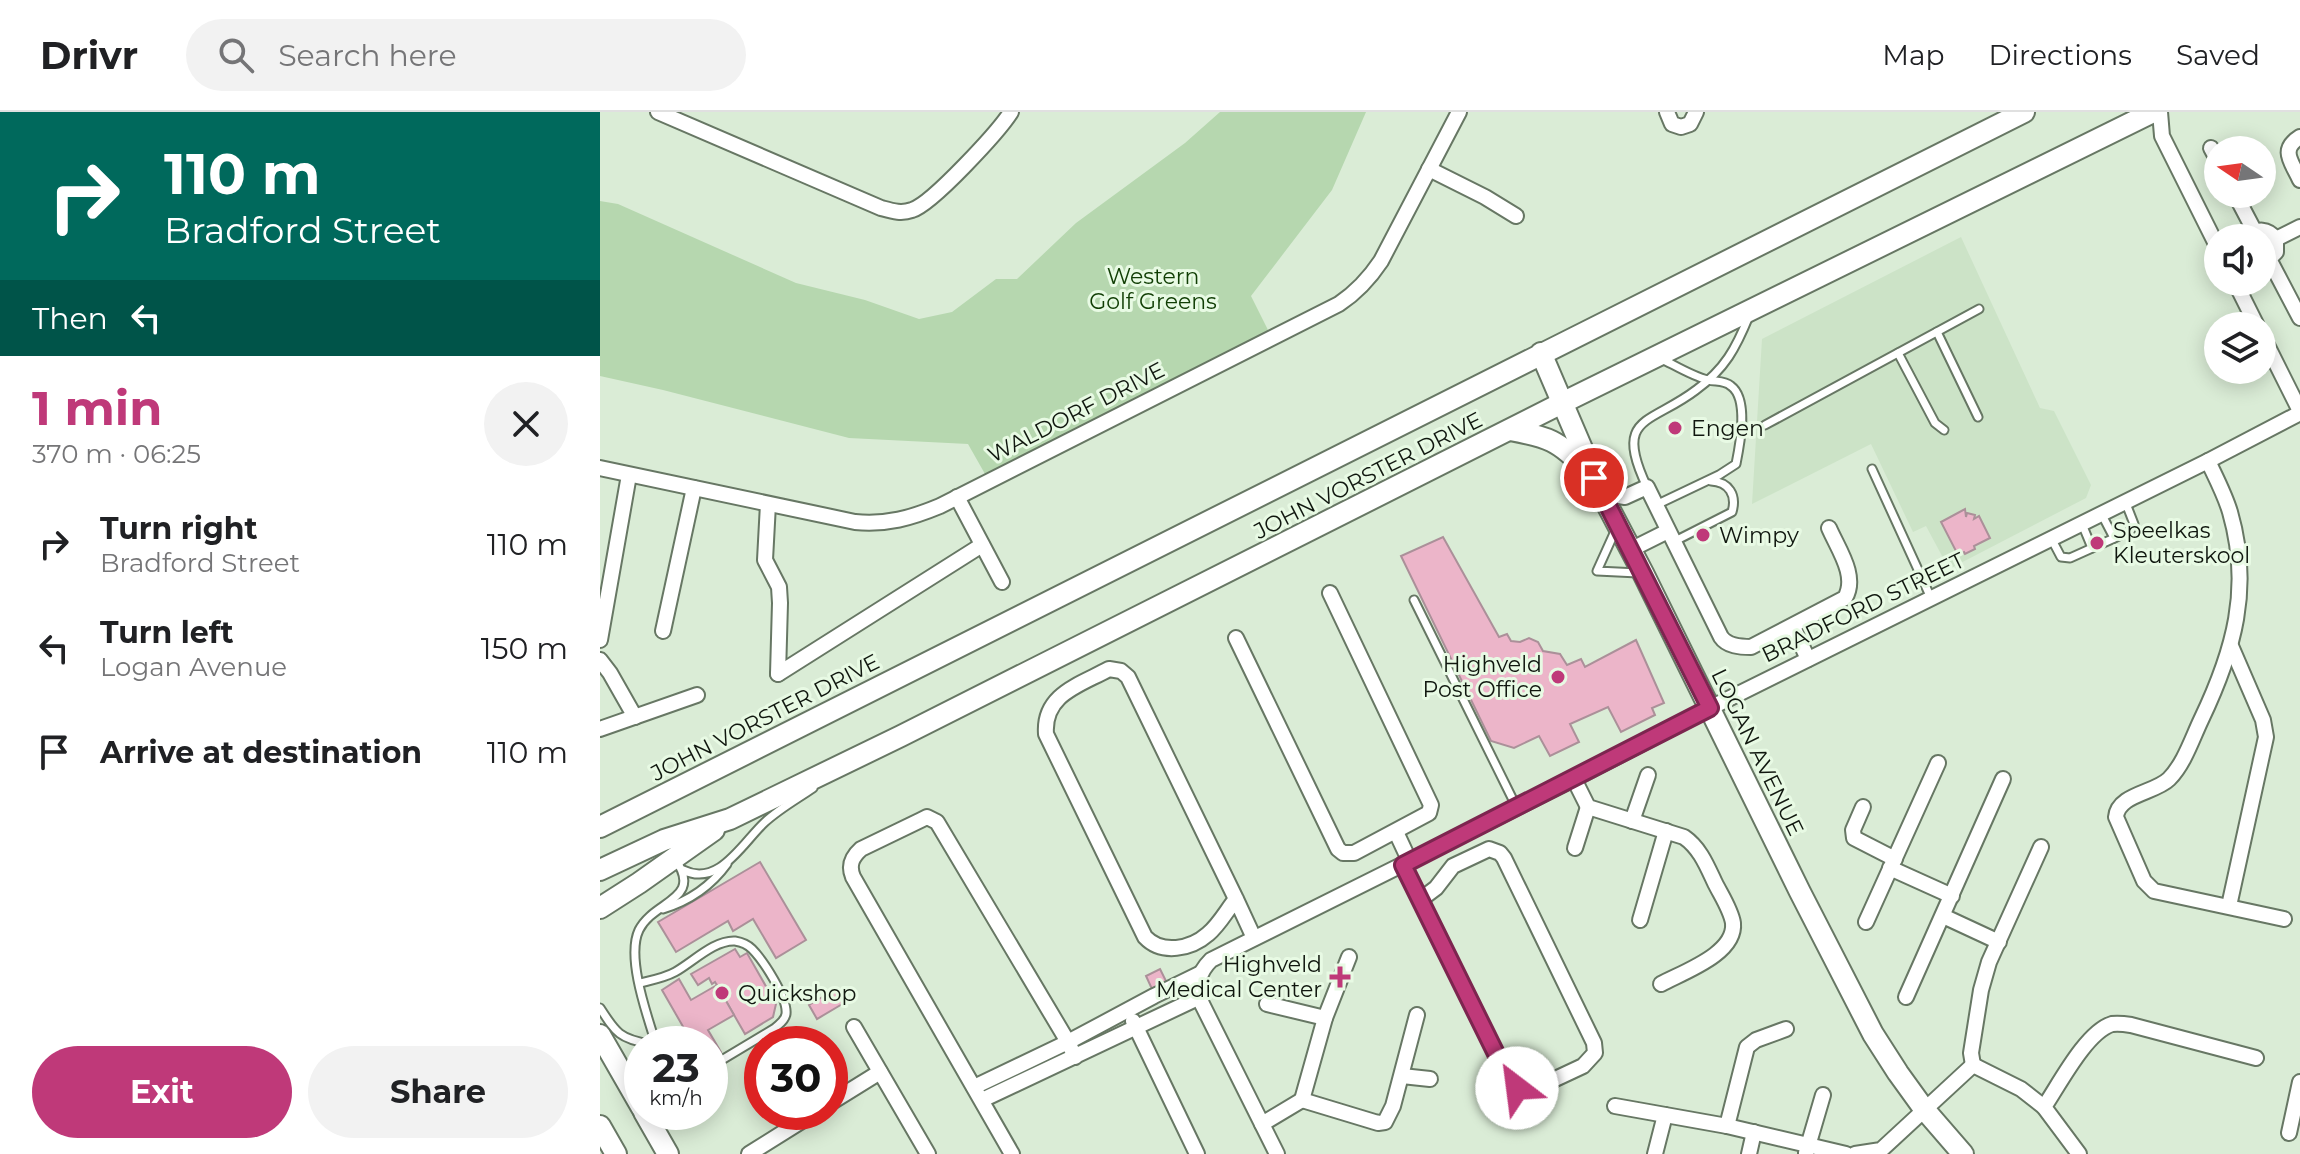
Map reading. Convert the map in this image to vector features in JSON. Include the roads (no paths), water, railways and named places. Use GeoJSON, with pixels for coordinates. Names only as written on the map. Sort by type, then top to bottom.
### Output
{"type":"FeatureCollection","features":[{"type":"Feature","properties":{"kind":"main road","name":"JOHN VORSTER DRIVE"},"geometry":{"type":"LineString","coordinates":[[600,827],[2024,112]]}},
{"type":"Feature","properties":{"kind":"main road","name":"JOHN VORSTER DRIVE"},"geometry":{"type":"LineString","coordinates":[[600,870],[674,856],[730,819],[2148,114]]}},
{"type":"Feature","properties":{"kind":"main road","name":"LOGAN AVENUE"},"geometry":{"type":"LineString","coordinates":[[1541,353],[1617,527],[1643,573],[1873,1034],[1924,1109],[1963,1154]]}},
{"type":"Feature","properties":{"kind":"main road"},"geometry":{"type":"LineString","coordinates":[[1510,430],[1554,441],[1567,450],[1598,486]]}},
{"type":"Feature","properties":{"kind":"main road"},"geometry":{"type":"LineString","coordinates":[[600,908],[674,856]]}},
{"type":"Feature","properties":{"kind":"main road"},"geometry":{"type":"LineString","coordinates":[[600,1035],[624,1076]]}},
{"type":"Feature","properties":{"kind":"main road"},"geometry":{"type":"LineString","coordinates":[[600,1126],[616,1154]]}},
{"type":"Feature","properties":{"kind":"main road"},"geometry":{"type":"LineString","coordinates":[[655,1130],[668,1154]]}},
{"type":"Feature","properties":{"kind":"street"},"geometry":{"type":"LineString","coordinates":[[658,112],[881,208],[902,212],[915,210],[938,193],[1011,112]]}},
{"type":"Feature","properties":{"kind":"street","name":"WALDORF DRIVE"},"geometry":{"type":"LineString","coordinates":[[600,468],[855,522],[878,525],[911,518],[1339,304],[1355,293],[1381,261],[1459,112]]}},
{"type":"Feature","properties":{"kind":"street"},"geometry":{"type":"LineString","coordinates":[[1667,112],[1672,124],[1681,127],[1690,124],[1696,112]]}},
{"type":"Feature","properties":{"kind":"street"},"geometry":{"type":"LineString","coordinates":[[2148,114],[2206,224]]}},
{"type":"Feature","properties":{"kind":"street"},"geometry":{"type":"LineString","coordinates":[[2300,137],[2291,143],[2288,153],[2300,180]]}},
{"type":"Feature","properties":{"kind":"street"},"geometry":{"type":"LineString","coordinates":[[1429,169],[1516,216]]}},
{"type":"Feature","properties":{"kind":"street"},"geometry":{"type":"LineString","coordinates":[[2276,239],[2300,227]]}},
{"type":"Feature","properties":{"kind":"street"},"geometry":{"type":"LineString","coordinates":[[2276,278],[2300,318]]}},
{"type":"Feature","properties":{"kind":"street"},"geometry":{"type":"LineString","coordinates":[[2276,363],[2300,412]]}},
{"type":"Feature","properties":{"kind":"street","name":"BRADFORD STREET"},"geometry":{"type":"LineString","coordinates":[[974,1087],[1199,974],[1211,960],[1254,938],[2208,461],[2300,412]]}},
{"type":"Feature","properties":{"kind":"street"},"geometry":{"type":"LineString","coordinates":[[2208,461],[2230,509],[2241,568],[2239,607],[2231,646],[2210,700],[2176,770],[2165,782],[2124,803],[2116,817],[2148,886],[2162,893],[2284,919]]}},
{"type":"Feature","properties":{"kind":"street"},"geometry":{"type":"LineString","coordinates":[[600,640],[629,475]]}},
{"type":"Feature","properties":{"kind":"street"},"geometry":{"type":"LineString","coordinates":[[1598,486],[1625,497],[1647,487],[1724,641],[1736,646],[1751,647],[1845,598],[1851,580],[1829,528]]}},
{"type":"Feature","properties":{"kind":"street"},"geometry":{"type":"LineString","coordinates":[[663,631],[694,488]]}},
{"type":"Feature","properties":{"kind":"street"},"geometry":{"type":"LineString","coordinates":[[957,497],[1002,582]]}},
{"type":"Feature","properties":{"kind":"street"},"geometry":{"type":"LineString","coordinates":[[768,504],[765,560],[779,587],[778,674],[982,545]]}},
{"type":"Feature","properties":{"kind":"street"},"geometry":{"type":"LineString","coordinates":[[1630,550],[1671,537]]}},
{"type":"Feature","properties":{"kind":"street"},"geometry":{"type":"LineString","coordinates":[[1236,638],[1338,849],[1343,853],[1354,853],[1429,813],[1430,800],[1330,593]]}},
{"type":"Feature","properties":{"kind":"street"},"geometry":{"type":"LineString","coordinates":[[1793,627],[1808,659]]}},
{"type":"Feature","properties":{"kind":"street"},"geometry":{"type":"LineString","coordinates":[[2229,906],[2266,737],[2263,720],[2231,646]]}},
{"type":"Feature","properties":{"kind":"street"},"geometry":{"type":"LineString","coordinates":[[600,660],[635,717]]}},
{"type":"Feature","properties":{"kind":"street"},"geometry":{"type":"LineString","coordinates":[[1236,899],[1209,933],[1197,941],[1165,948],[1151,944],[1046,734],[1045,721],[1056,698],[1109,669],[1121,671],[1128,677],[1236,899],[1254,938]]}},
{"type":"Feature","properties":{"kind":"street"},"geometry":{"type":"LineString","coordinates":[[600,729],[697,695]]}},
{"type":"Feature","properties":{"kind":"street"},"geometry":{"type":"LineString","coordinates":[[1866,922],[1938,763]]}},
{"type":"Feature","properties":{"kind":"street"},"geometry":{"type":"LineString","coordinates":[[1632,821],[1648,775]]}},
{"type":"Feature","properties":{"kind":"street"},"geometry":{"type":"LineString","coordinates":[[1574,779],[1588,807],[1575,848]]}},
{"type":"Feature","properties":{"kind":"street"},"geometry":{"type":"LineString","coordinates":[[1906,997],[2003,779]]}},
{"type":"Feature","properties":{"kind":"street"},"geometry":{"type":"LineString","coordinates":[[1588,807],[1684,837],[1691,842],[1703,858],[1733,920],[1733,933],[1726,946],[1661,984]]}},
{"type":"Feature","properties":{"kind":"street"},"geometry":{"type":"LineString","coordinates":[[1863,807],[1853,830],[1854,838],[1892,864],[1952,896]]}},
{"type":"Feature","properties":{"kind":"street"},"geometry":{"type":"LineString","coordinates":[[1012,1154],[853,877],[850,870],[853,856],[861,849],[927,817],[937,822],[1075,1057]]}},
{"type":"Feature","properties":{"kind":"street"},"geometry":{"type":"LineString","coordinates":[[1640,920],[1666,831]]}},
{"type":"Feature","properties":{"kind":"street"},"geometry":{"type":"LineString","coordinates":[[1396,832],[1420,900],[1514,1086],[1536,1088],[1590,1060],[1595,1053],[1593,1038],[1500,853],[1484,850],[1453,866],[1436,888],[1420,900]]}},
{"type":"Feature","properties":{"kind":"street"},"geometry":{"type":"LineString","coordinates":[[1973,1065],[1971,1053],[1981,990],[1989,962],[2041,847]]}},
{"type":"Feature","properties":{"kind":"street"},"geometry":{"type":"LineString","coordinates":[[1943,916],[1999,942]]}},
{"type":"Feature","properties":{"kind":"street"},"geometry":{"type":"LineString","coordinates":[[1262,1124],[1302,1100],[1325,1018],[1349,957]]}},
{"type":"Feature","properties":{"kind":"street"},"geometry":{"type":"LineString","coordinates":[[1199,974],[1200,997],[1277,1154]]}},
{"type":"Feature","properties":{"kind":"street"},"geometry":{"type":"LineString","coordinates":[[982,1100],[1200,997]]}},
{"type":"Feature","properties":{"kind":"street"},"geometry":{"type":"LineString","coordinates":[[1267,1004],[1325,1018]]}},
{"type":"Feature","properties":{"kind":"street"},"geometry":{"type":"LineString","coordinates":[[1129,1009],[1197,1154]]}},
{"type":"Feature","properties":{"kind":"street"},"geometry":{"type":"LineString","coordinates":[[1302,1100],[1381,1123],[1388,1118],[1417,1015]]}},
{"type":"Feature","properties":{"kind":"street"},"geometry":{"type":"LineString","coordinates":[[2044,1107],[2088,1043],[2110,1025],[2131,1025],[2256,1058]]}},
{"type":"Feature","properties":{"kind":"street"},"geometry":{"type":"LineString","coordinates":[[854,1027],[928,1154]]}},
{"type":"Feature","properties":{"kind":"street"},"geometry":{"type":"LineString","coordinates":[[1727,1126],[1747,1047],[1756,1040],[1786,1029]]}},
{"type":"Feature","properties":{"kind":"street"},"geometry":{"type":"LineString","coordinates":[[1855,1154],[1881,1152],[1973,1065]]}},
{"type":"Feature","properties":{"kind":"street"},"geometry":{"type":"LineString","coordinates":[[1973,1065],[2021,1089],[2044,1107],[2079,1154]]}},
{"type":"Feature","properties":{"kind":"street"},"geometry":{"type":"LineString","coordinates":[[848,1092],[880,1072]]}},
{"type":"Feature","properties":{"kind":"street"},"geometry":{"type":"LineString","coordinates":[[1402,1076],[1430,1079]]}},
{"type":"Feature","properties":{"kind":"street"},"geometry":{"type":"LineString","coordinates":[[2289,1133],[2300,1082]]}},
{"type":"Feature","properties":{"kind":"street"},"geometry":{"type":"LineString","coordinates":[[1806,1149],[1823,1095]]}},
{"type":"Feature","properties":{"kind":"street"},"geometry":{"type":"LineString","coordinates":[[1615,1106],[1754,1132],[1806,1149],[1846,1154]]}},
{"type":"Feature","properties":{"kind":"street"},"geometry":{"type":"LineString","coordinates":[[1655,1154],[1665,1115]]}},
{"type":"Feature","properties":{"kind":"street"},"geometry":{"type":"LineString","coordinates":[[749,1154],[787,1130]]}},
{"type":"Feature","properties":{"kind":"street"},"geometry":{"type":"LineString","coordinates":[[1749,1154],[1754,1132]]}},
{"type":"Feature","properties":{"kind":"lane"},"geometry":{"type":"LineString","coordinates":[[1765,425],[1979,309]]}},
{"type":"Feature","properties":{"kind":"lane"},"geometry":{"type":"LineString","coordinates":[[1647,487],[1633,453],[1636,433],[1650,417],[1696,390],[1720,369],[1736,347],[1752,310]]}},
{"type":"Feature","properties":{"kind":"lane"},"geometry":{"type":"LineString","coordinates":[[1937,332],[1978,417]]}},
{"type":"Feature","properties":{"kind":"lane"},"geometry":{"type":"LineString","coordinates":[[1898,353],[1935,423],[1944,430]]}},
{"type":"Feature","properties":{"kind":"lane"},"geometry":{"type":"LineString","coordinates":[[1656,357],[1707,380],[1718,380],[1733,387],[1741,400],[1742,413],[1736,464],[1656,505]]}},
{"type":"Feature","properties":{"kind":"lane"},"geometry":{"type":"LineString","coordinates":[[1872,469],[1931,598]]}},
{"type":"Feature","properties":{"kind":"lane"},"geometry":{"type":"LineString","coordinates":[[1671,537],[1732,512],[1734,500],[1728,488],[1720,482],[1705,481]]}},
{"type":"Feature","properties":{"kind":"lane"},"geometry":{"type":"LineString","coordinates":[[2051,538],[2058,554],[2070,558],[2114,538],[2133,528],[2125,501]]}},
{"type":"Feature","properties":{"kind":"lane"},"geometry":{"type":"LineString","coordinates":[[2101,513],[2114,538]]}},
{"type":"Feature","properties":{"kind":"lane"},"geometry":{"type":"LineString","coordinates":[[2082,523],[2092,548]]}},
{"type":"Feature","properties":{"kind":"lane"},"geometry":{"type":"LineString","coordinates":[[1617,527],[1597,571],[1643,573]]}},
{"type":"Feature","properties":{"kind":"lane"},"geometry":{"type":"LineString","coordinates":[[1414,600],[1517,808]]}},
{"type":"Feature","properties":{"kind":"lane"},"geometry":{"type":"LineString","coordinates":[[657,911],[698,893],[717,878],[772,815],[819,785],[823,773]]}},
{"type":"Feature","properties":{"kind":"lane"},"geometry":{"type":"LineString","coordinates":[[674,856],[697,873],[727,864]]}},
{"type":"Feature","properties":{"kind":"lane"},"geometry":{"type":"LineString","coordinates":[[649,1026],[634,957],[636,939],[644,922],[684,888],[685,881],[674,856]]}},
{"type":"Feature","properties":{"kind":"lane"},"geometry":{"type":"LineString","coordinates":[[640,983],[668,975],[709,950],[730,942],[743,943],[753,950],[773,979],[786,1015],[775,1028],[728,1056]]}},
{"type":"Feature","properties":{"kind":"lane"},"geometry":{"type":"LineString","coordinates":[[600,1008],[624,1038]]}},
{"type":"Feature","properties":{"kind":"place","name":"Engen"},"geometry":{"type":"Point","coordinates":[1675,428]}},
{"type":"Feature","properties":{"kind":"place","name":"Wimpy"},"geometry":{"type":"Point","coordinates":[1703,535]}},
{"type":"Feature","properties":{"kind":"place","name":"Speelkas Kleuterskool"},"geometry":{"type":"Point","coordinates":[2097,543]}},
{"type":"Feature","properties":{"kind":"place","name":"Highveld Post Office"},"geometry":{"type":"Point","coordinates":[1558,677]}},
{"type":"Feature","properties":{"kind":"place","name":"Highveld Medical Center"},"geometry":{"type":"Point","coordinates":[1340,977]}},
{"type":"Feature","properties":{"kind":"place","name":"Quickshop"},"geometry":{"type":"Point","coordinates":[722,993]}},
{"type":"Feature","properties":{"kind":"park label","name":"Western Golf Greens"},"geometry":{"type":"Point","coordinates":[1153,288]}}]}
